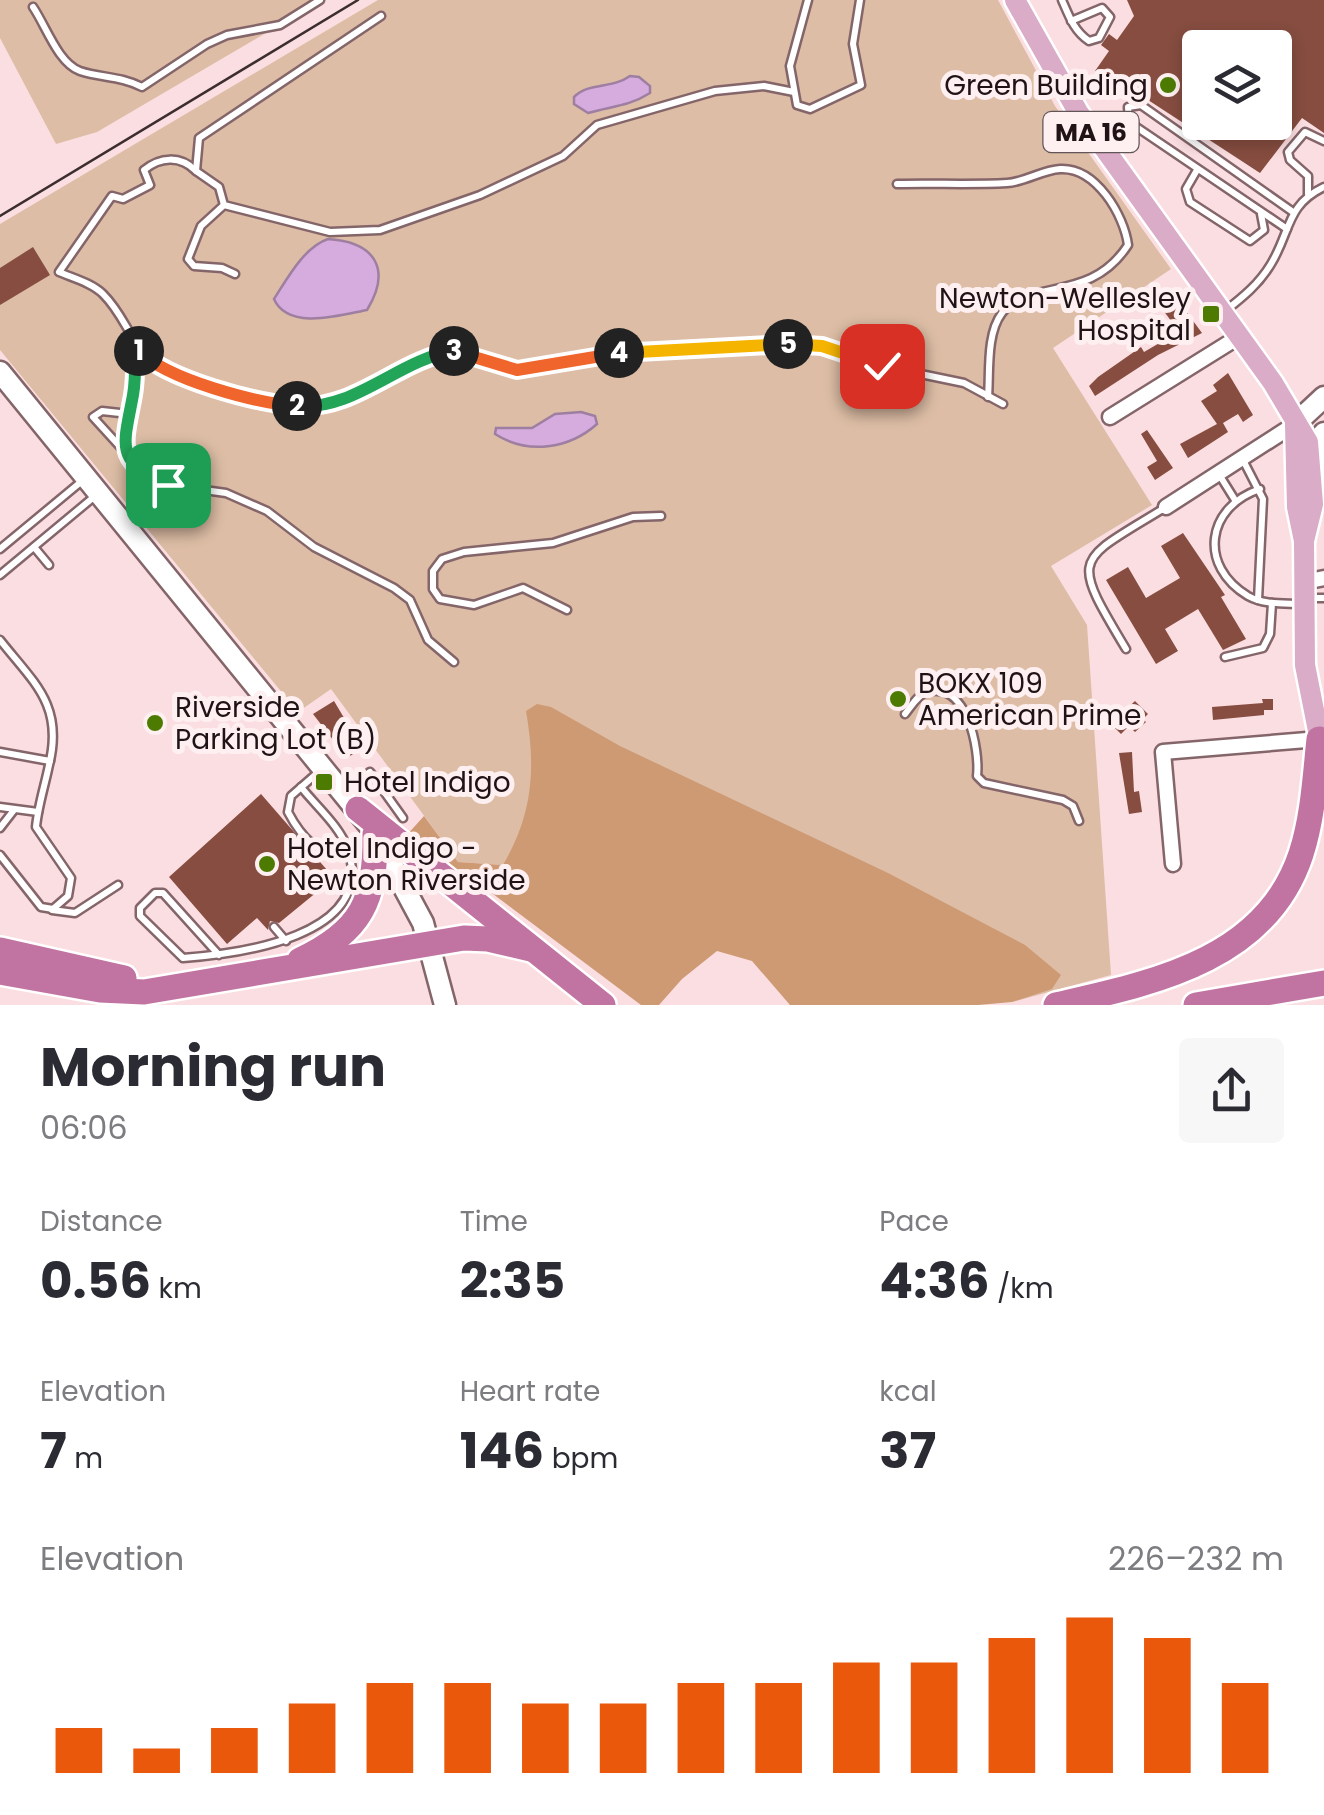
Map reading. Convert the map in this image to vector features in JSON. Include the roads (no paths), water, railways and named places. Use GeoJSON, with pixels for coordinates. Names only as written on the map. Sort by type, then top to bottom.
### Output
{"type":"FeatureCollection","features":[{"type":"Feature","properties":{"kind":"highway"},"geometry":{"type":"LineString","coordinates":[[1056,1005],[1178,974],[1224,949],[1261,918],[1286,886],[1300,856],[1322,746]]}},
{"type":"Feature","properties":{"kind":"highway"},"geometry":{"type":"LineString","coordinates":[[351,800],[604,1005]]}},
{"type":"Feature","properties":{"kind":"highway"},"geometry":{"type":"LineString","coordinates":[[274,972],[323,948],[358,918],[374,883],[375,834]]}},
{"type":"Feature","properties":{"kind":"highway"},"geometry":{"type":"LineString","coordinates":[[0,972],[118,992],[188,987],[476,938],[531,949]]}},
{"type":"Feature","properties":{"kind":"highway"},"geometry":{"type":"LineString","coordinates":[[0,950],[108,975],[188,987]]}},
{"type":"Feature","properties":{"kind":"highway"},"geometry":{"type":"LineString","coordinates":[[1196,1005],[1324,983]]}},
{"type":"Feature","properties":{"kind":"highway"},"geometry":{"type":"LineString","coordinates":[[0,984],[87,1005]]}},
{"type":"Feature","properties":{"kind":"main road","name":"MA 16"},"geometry":{"type":"LineString","coordinates":[[1015,0],[1078,112],[1224,312],[1287,404],[1309,444],[1314,489],[1304,541]]}},
{"type":"Feature","properties":{"kind":"main road"},"geometry":{"type":"LineString","coordinates":[[0,372],[375,834],[406,886],[430,943],[445,1005]]}},
{"type":"Feature","properties":{"kind":"main road"},"geometry":{"type":"LineString","coordinates":[[1295,424],[1324,397]]}},
{"type":"Feature","properties":{"kind":"main road"},"geometry":{"type":"LineString","coordinates":[[1295,424],[1324,412]]}},
{"type":"Feature","properties":{"kind":"main road","name":"MA 16"},"geometry":{"type":"LineString","coordinates":[[1295,424],[1296,507],[1312,592],[1306,676],[1322,746]]}},
{"type":"Feature","properties":{"kind":"main road"},"geometry":{"type":"LineString","coordinates":[[1314,489],[1324,433]]}},
{"type":"Feature","properties":{"kind":"street"},"geometry":{"type":"LineString","coordinates":[[1110,417],[1240,336]]}},
{"type":"Feature","properties":{"kind":"street"},"geometry":{"type":"LineString","coordinates":[[1166,507],[1295,424]]}},
{"type":"Feature","properties":{"kind":"street"},"geometry":{"type":"LineString","coordinates":[[1173,864],[1162,752],[1322,746]]}},
{"type":"Feature","properties":{"kind":"lane"},"geometry":{"type":"LineString","coordinates":[[33,7],[69,65],[82,71],[116,75],[142,87],[207,44],[226,35],[280,25],[320,0]]}},
{"type":"Feature","properties":{"kind":"lane"},"geometry":{"type":"LineString","coordinates":[[808,0],[790,66],[796,105],[810,110],[861,84],[853,30],[860,0]]}},
{"type":"Feature","properties":{"kind":"lane"},"geometry":{"type":"LineString","coordinates":[[1062,0],[1071,20],[1080,34],[1092,42],[1101,36],[1110,17],[1102,8],[1071,20]]}},
{"type":"Feature","properties":{"kind":"lane"},"geometry":{"type":"LineString","coordinates":[[196,172],[199,138],[381,16]]}},
{"type":"Feature","properties":{"kind":"lane"},"geometry":{"type":"LineString","coordinates":[[224,205],[330,232],[380,230],[480,196],[563,156],[597,125],[715,92],[764,86],[794,92]]}},
{"type":"Feature","properties":{"kind":"lane"},"geometry":{"type":"LineString","coordinates":[[1287,229],[1128,122],[1128,107],[1141,105],[1294,212]]}},
{"type":"Feature","properties":{"kind":"lane"},"geometry":{"type":"LineString","coordinates":[[1308,195],[1308,176],[1290,160],[1288,152],[1305,132],[1324,141]]}},
{"type":"Feature","properties":{"kind":"lane"},"geometry":{"type":"LineString","coordinates":[[125,452],[134,393],[135,346],[121,316],[100,291],[59,272],[112,196],[122,199],[150,185],[144,170],[156,160],[170,159],[196,172],[219,188],[224,205]]}},
{"type":"Feature","properties":{"kind":"lane"},"geometry":{"type":"LineString","coordinates":[[897,184],[1011,182],[1062,168],[1086,177],[1106,195],[1125,224],[1128,244],[1113,268],[1086,282],[1022,298],[1003,311],[994,330],[988,397]]}},
{"type":"Feature","properties":{"kind":"lane"},"geometry":{"type":"LineString","coordinates":[[1197,170],[1186,189],[1190,202],[1250,241],[1264,230],[1260,213]]}},
{"type":"Feature","properties":{"kind":"lane"},"geometry":{"type":"LineString","coordinates":[[1224,312],[1264,274],[1294,212],[1308,195],[1324,186]]}},
{"type":"Feature","properties":{"kind":"lane"},"geometry":{"type":"LineString","coordinates":[[224,205],[201,226],[188,259],[194,266],[222,268],[235,274]]}},
{"type":"Feature","properties":{"kind":"lane"},"geometry":{"type":"LineString","coordinates":[[135,346],[164,368],[272,404],[311,408],[337,402],[434,354],[457,350],[517,370],[606,354],[766,343],[822,346],[882,366],[964,383],[1003,404]]}},
{"type":"Feature","properties":{"kind":"lane"},"geometry":{"type":"LineString","coordinates":[[128,414],[102,411],[93,417],[132,464],[168,485],[226,493],[267,511],[314,547],[394,588],[410,600],[428,640],[454,662]]}},
{"type":"Feature","properties":{"kind":"lane"},"geometry":{"type":"LineString","coordinates":[[1243,460],[1260,488],[1262,564],[1258,600]]}},
{"type":"Feature","properties":{"kind":"lane"},"geometry":{"type":"LineString","coordinates":[[1219,475],[1235,500]]}},
{"type":"Feature","properties":{"kind":"lane"},"geometry":{"type":"LineString","coordinates":[[0,575],[34,547],[93,485]]}},
{"type":"Feature","properties":{"kind":"lane"},"geometry":{"type":"LineString","coordinates":[[0,549],[93,485]]}},
{"type":"Feature","properties":{"kind":"lane"},"geometry":{"type":"LineString","coordinates":[[1260,488],[1235,500],[1219,519],[1216,550],[1232,581],[1258,600],[1272,603],[1312,592]]}},
{"type":"Feature","properties":{"kind":"lane"},"geometry":{"type":"LineString","coordinates":[[1126,649],[1090,586],[1088,567],[1104,545],[1166,507]]}},
{"type":"Feature","properties":{"kind":"lane"},"geometry":{"type":"LineString","coordinates":[[567,610],[523,588],[474,605],[440,599],[433,589],[433,570],[442,559],[464,552],[553,543],[633,517],[661,516]]}},
{"type":"Feature","properties":{"kind":"lane"},"geometry":{"type":"LineString","coordinates":[[34,547],[50,565]]}},
{"type":"Feature","properties":{"kind":"lane"},"geometry":{"type":"LineString","coordinates":[[1225,657],[1262,648],[1270,634],[1272,603]]}},
{"type":"Feature","properties":{"kind":"lane"},"geometry":{"type":"LineString","coordinates":[[0,640],[38,686],[49,706],[55,734],[37,832],[72,880],[66,899],[50,910]]}},
{"type":"Feature","properties":{"kind":"lane"},"geometry":{"type":"LineString","coordinates":[[905,714],[922,694],[945,694],[964,710],[974,730],[980,754],[978,776],[984,783],[1064,800],[1074,806],[1079,821]]}},
{"type":"Feature","properties":{"kind":"lane"},"geometry":{"type":"LineString","coordinates":[[0,752],[50,761]]}},
{"type":"Feature","properties":{"kind":"lane"},"geometry":{"type":"LineString","coordinates":[[324,767],[288,804],[292,819],[320,852],[349,854]]}},
{"type":"Feature","properties":{"kind":"lane"},"geometry":{"type":"LineString","coordinates":[[351,800],[370,772],[403,818]]}},
{"type":"Feature","properties":{"kind":"lane"},"geometry":{"type":"LineString","coordinates":[[219,954],[163,892],[156,893],[140,908],[140,916],[179,957],[219,954],[286,942],[323,919],[340,903],[350,878],[349,854],[342,836],[301,787]]}},
{"type":"Feature","properties":{"kind":"lane"},"geometry":{"type":"LineString","coordinates":[[0,806],[38,812]]}},
{"type":"Feature","properties":{"kind":"lane"},"geometry":{"type":"LineString","coordinates":[[0,828],[14,810]]}},
{"type":"Feature","properties":{"kind":"lane"},"geometry":{"type":"LineString","coordinates":[[0,855],[40,906],[50,910],[75,914],[118,885]]}},
{"type":"Feature","properties":{"kind":"lane"},"geometry":{"type":"LineString","coordinates":[[274,928],[286,942]]}},
{"type":"Feature","properties":{"kind":"tram line"},"geometry":{"type":"LineString","coordinates":[[0,216],[358,0]]}},
{"type":"Feature","properties":{"kind":"place","name":"Green Building"},"geometry":{"type":"Point","coordinates":[1168,85]}},
{"type":"Feature","properties":{"kind":"place","name":"Newton-Wellesley Hospital"},"geometry":{"type":"Point","coordinates":[1211,314]}},
{"type":"Feature","properties":{"kind":"place","name":"BOKX 109 American Prime"},"geometry":{"type":"Point","coordinates":[898,699]}},
{"type":"Feature","properties":{"kind":"place","name":"Riverside Parking Lot (B)"},"geometry":{"type":"Point","coordinates":[155,723]}},
{"type":"Feature","properties":{"kind":"place","name":"Hotel Indigo"},"geometry":{"type":"Point","coordinates":[324,782]}},
{"type":"Feature","properties":{"kind":"place","name":"Hotel Indigo - Newton Riverside"},"geometry":{"type":"Point","coordinates":[267,864]}}]}
